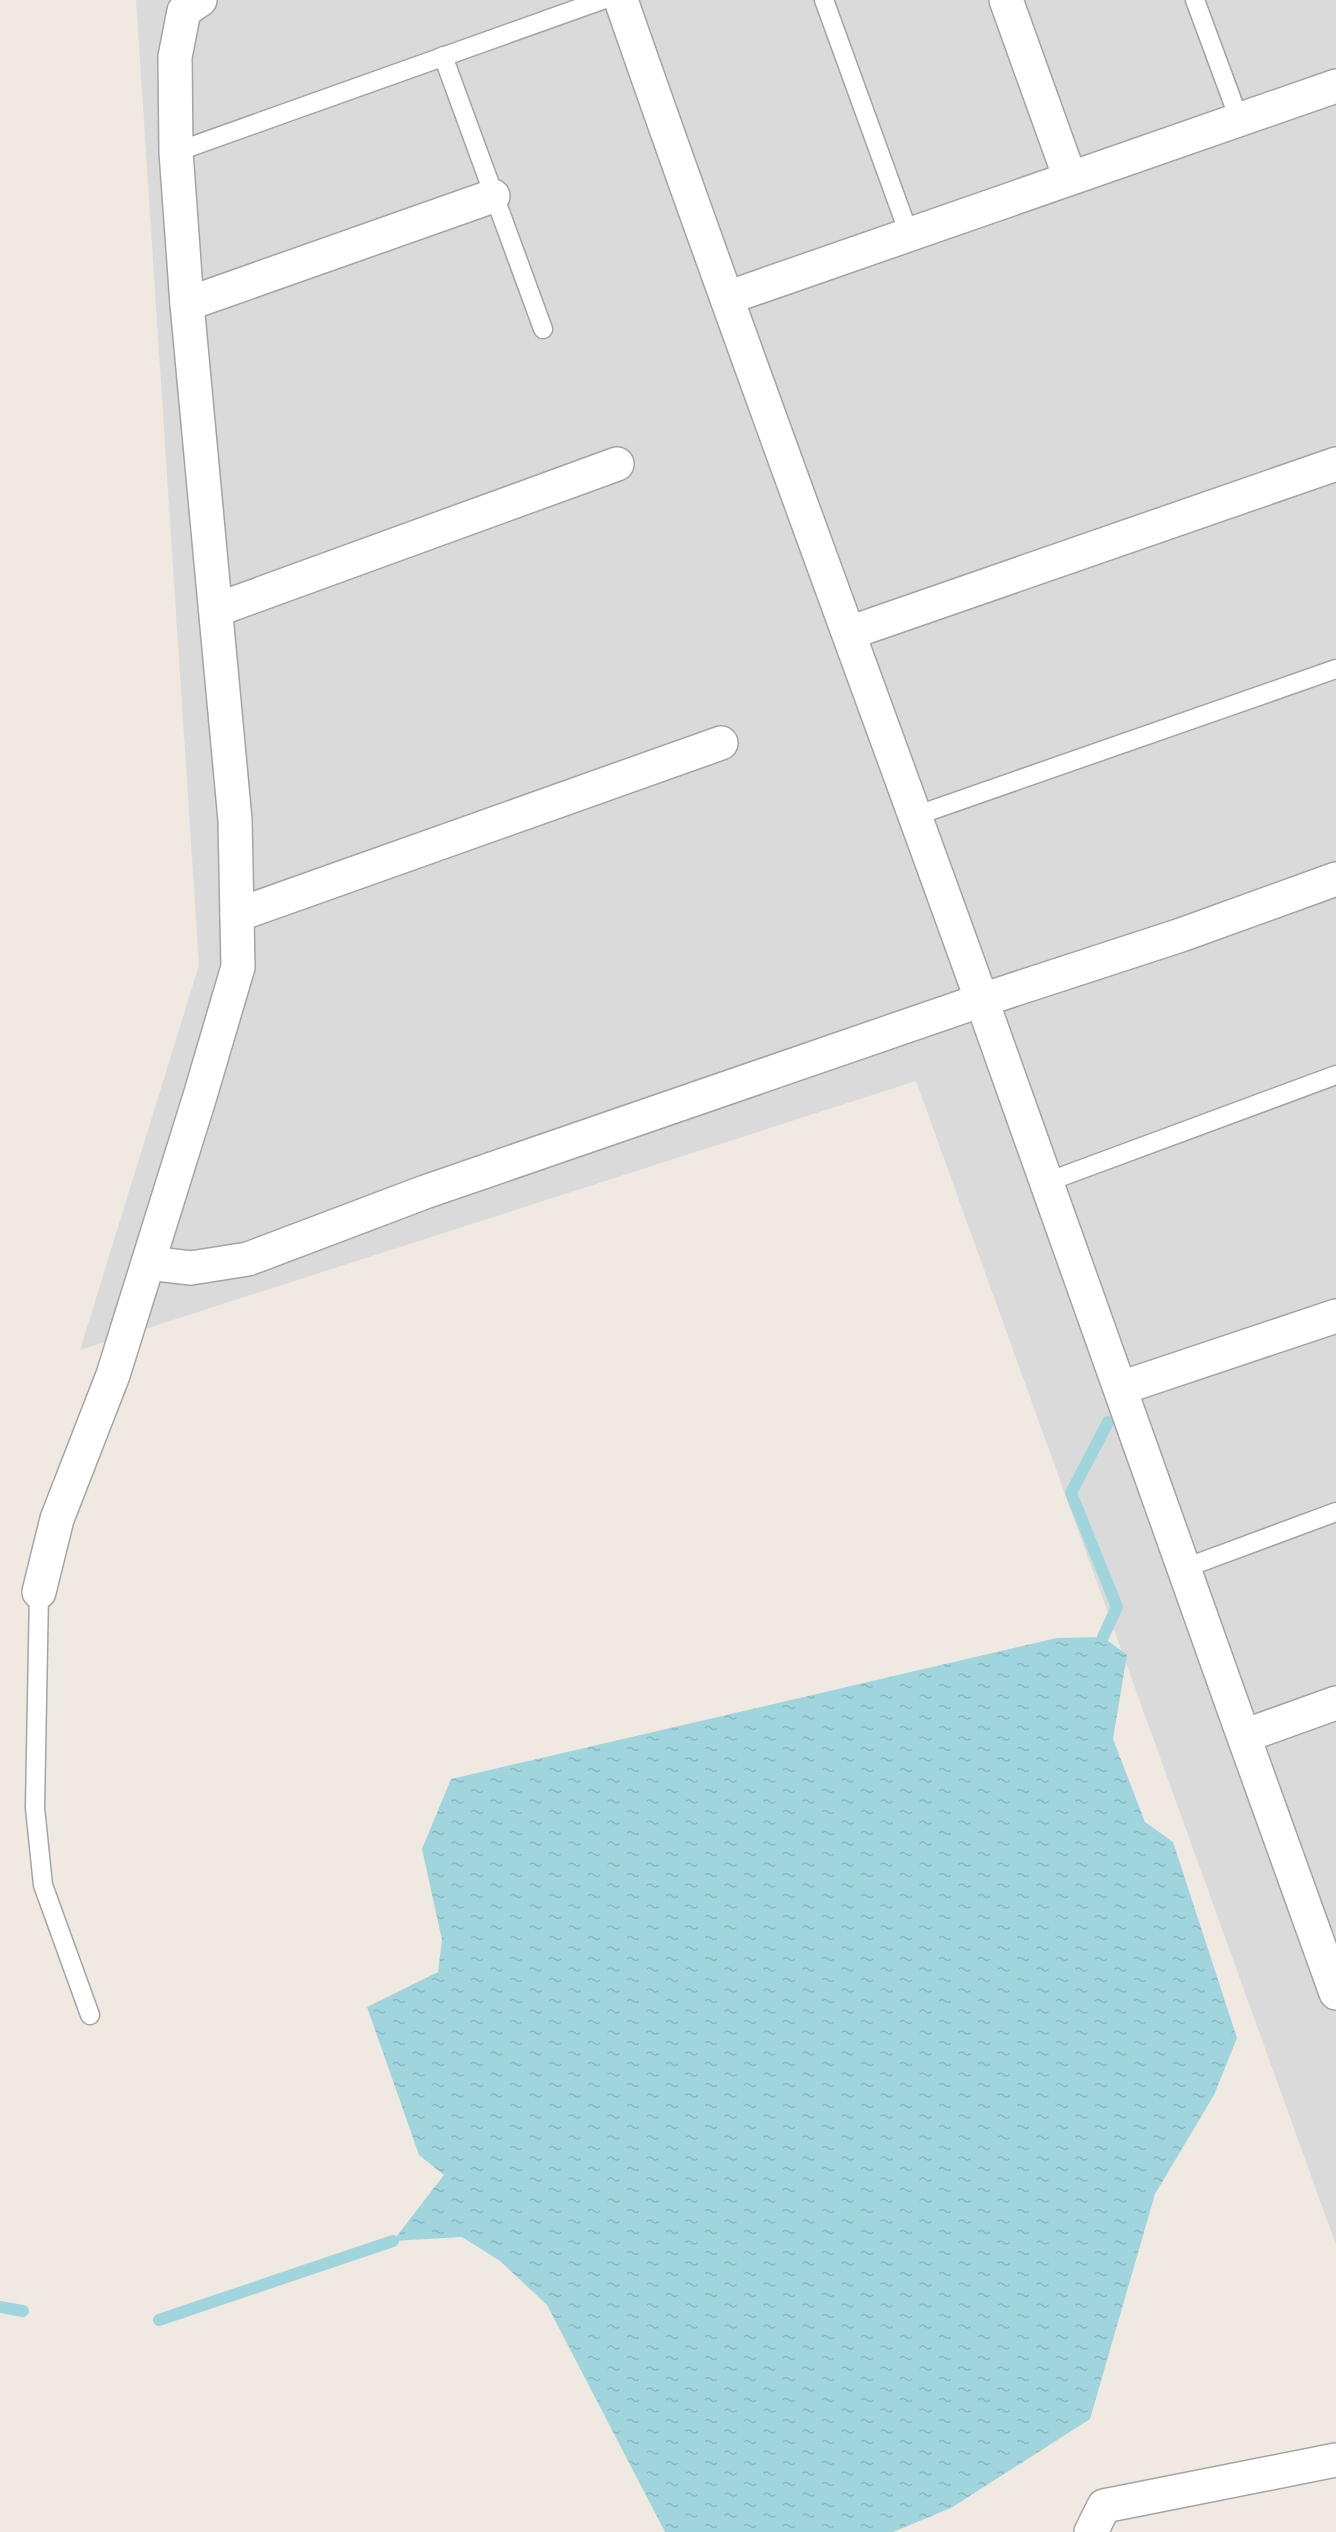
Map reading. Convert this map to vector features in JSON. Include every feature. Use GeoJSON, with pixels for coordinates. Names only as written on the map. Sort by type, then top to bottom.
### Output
{"type":"FeatureCollection","features":[{"type":"Feature","properties":{"kind":"street"},"geometry":{"type":"LineString","coordinates":[[39,1593],[57,1519],[113,1375],[238,967],[235,820],[187,304],[176,152],[175,57],[184,11],[200,0]]}},
{"type":"Feature","properties":{"kind":"street"},"geometry":{"type":"LineString","coordinates":[[621,0],[694,213],[982,1000],[1336,1993]]}},
{"type":"Feature","properties":{"kind":"street"},"geometry":{"type":"LineString","coordinates":[[1006,0],[1070,178]]}},
{"type":"Feature","properties":{"kind":"street"},"geometry":{"type":"LineString","coordinates":[[727,298],[1336,86]]}},
{"type":"Feature","properties":{"kind":"street"},"geometry":{"type":"LineString","coordinates":[[187,304],[493,196]]}},
{"type":"Feature","properties":{"kind":"street"},"geometry":{"type":"LineString","coordinates":[[849,633],[1336,464]]}},
{"type":"Feature","properties":{"kind":"street"},"geometry":{"type":"LineString","coordinates":[[216,610],[616,465]]}},
{"type":"Feature","properties":{"kind":"street"},"geometry":{"type":"LineString","coordinates":[[237,915],[722,743]]}},
{"type":"Feature","properties":{"kind":"street"},"geometry":{"type":"LineString","coordinates":[[148,1263],[191,1268],[248,1259],[424,1192],[982,1000],[1170,939],[1336,879]]}},
{"type":"Feature","properties":{"kind":"street"},"geometry":{"type":"LineString","coordinates":[[1121,1388],[1336,1316]]}},
{"type":"Feature","properties":{"kind":"street"},"geometry":{"type":"LineString","coordinates":[[1244,1736],[1336,1703]]}},
{"type":"Feature","properties":{"kind":"street"},"geometry":{"type":"LineString","coordinates":[[1091,2532],[1104,2506],[1336,2460]]}},
{"type":"Feature","properties":{"kind":"lane"},"geometry":{"type":"LineString","coordinates":[[176,152],[602,0]]}},
{"type":"Feature","properties":{"kind":"lane"},"geometry":{"type":"LineString","coordinates":[[824,0],[909,234]]}},
{"type":"Feature","properties":{"kind":"lane"},"geometry":{"type":"LineString","coordinates":[[1195,0],[1239,119]]}},
{"type":"Feature","properties":{"kind":"lane"},"geometry":{"type":"LineString","coordinates":[[443,56],[543,329]]}},
{"type":"Feature","properties":{"kind":"lane"},"geometry":{"type":"LineString","coordinates":[[915,816],[1336,669]]}},
{"type":"Feature","properties":{"kind":"lane"},"geometry":{"type":"LineString","coordinates":[[1047,1182],[1336,1075]]}},
{"type":"Feature","properties":{"kind":"lane"},"geometry":{"type":"LineString","coordinates":[[1185,1568],[1336,1512]]}},
{"type":"Feature","properties":{"kind":"lane"},"geometry":{"type":"LineString","coordinates":[[39,1593],[35,1808],[43,1885],[90,2015]]}},
{"type":"Feature","properties":{"kind":"shaded area"},"geometry":{"type":"Polygon","coordinates":[[[136,0],[1336,0],[1336,2245],[916,1081],[80,1350],[199,965],[136,0]]]}},
{"type":"Feature","properties":{"kind":"water"},"geometry":{"type":"Polygon","coordinates":[[[1103,1637],[1127,1655],[1113,1739],[1145,1822],[1173,1842],[1237,2038],[1214,2095],[1155,2194],[1090,2419],[951,2508],[893,2532],[665,2532],[547,2305],[500,2261],[462,2237],[393,2241],[444,2175],[419,2155],[367,2007],[438,1972],[442,1940],[422,1849],[451,1779],[1057,1638],[1103,1637]]]}},
{"type":"Feature","properties":{"kind":"waterway"},"geometry":{"type":"LineString","coordinates":[[1103,1637],[1117,1607],[1071,1493],[1108,1422]]}},
{"type":"Feature","properties":{"kind":"waterway"},"geometry":{"type":"LineString","coordinates":[[159,2320],[393,2241]]}},
{"type":"Feature","properties":{"kind":"waterway"},"geometry":{"type":"LineString","coordinates":[[0,2307],[23,2311]]}}]}
